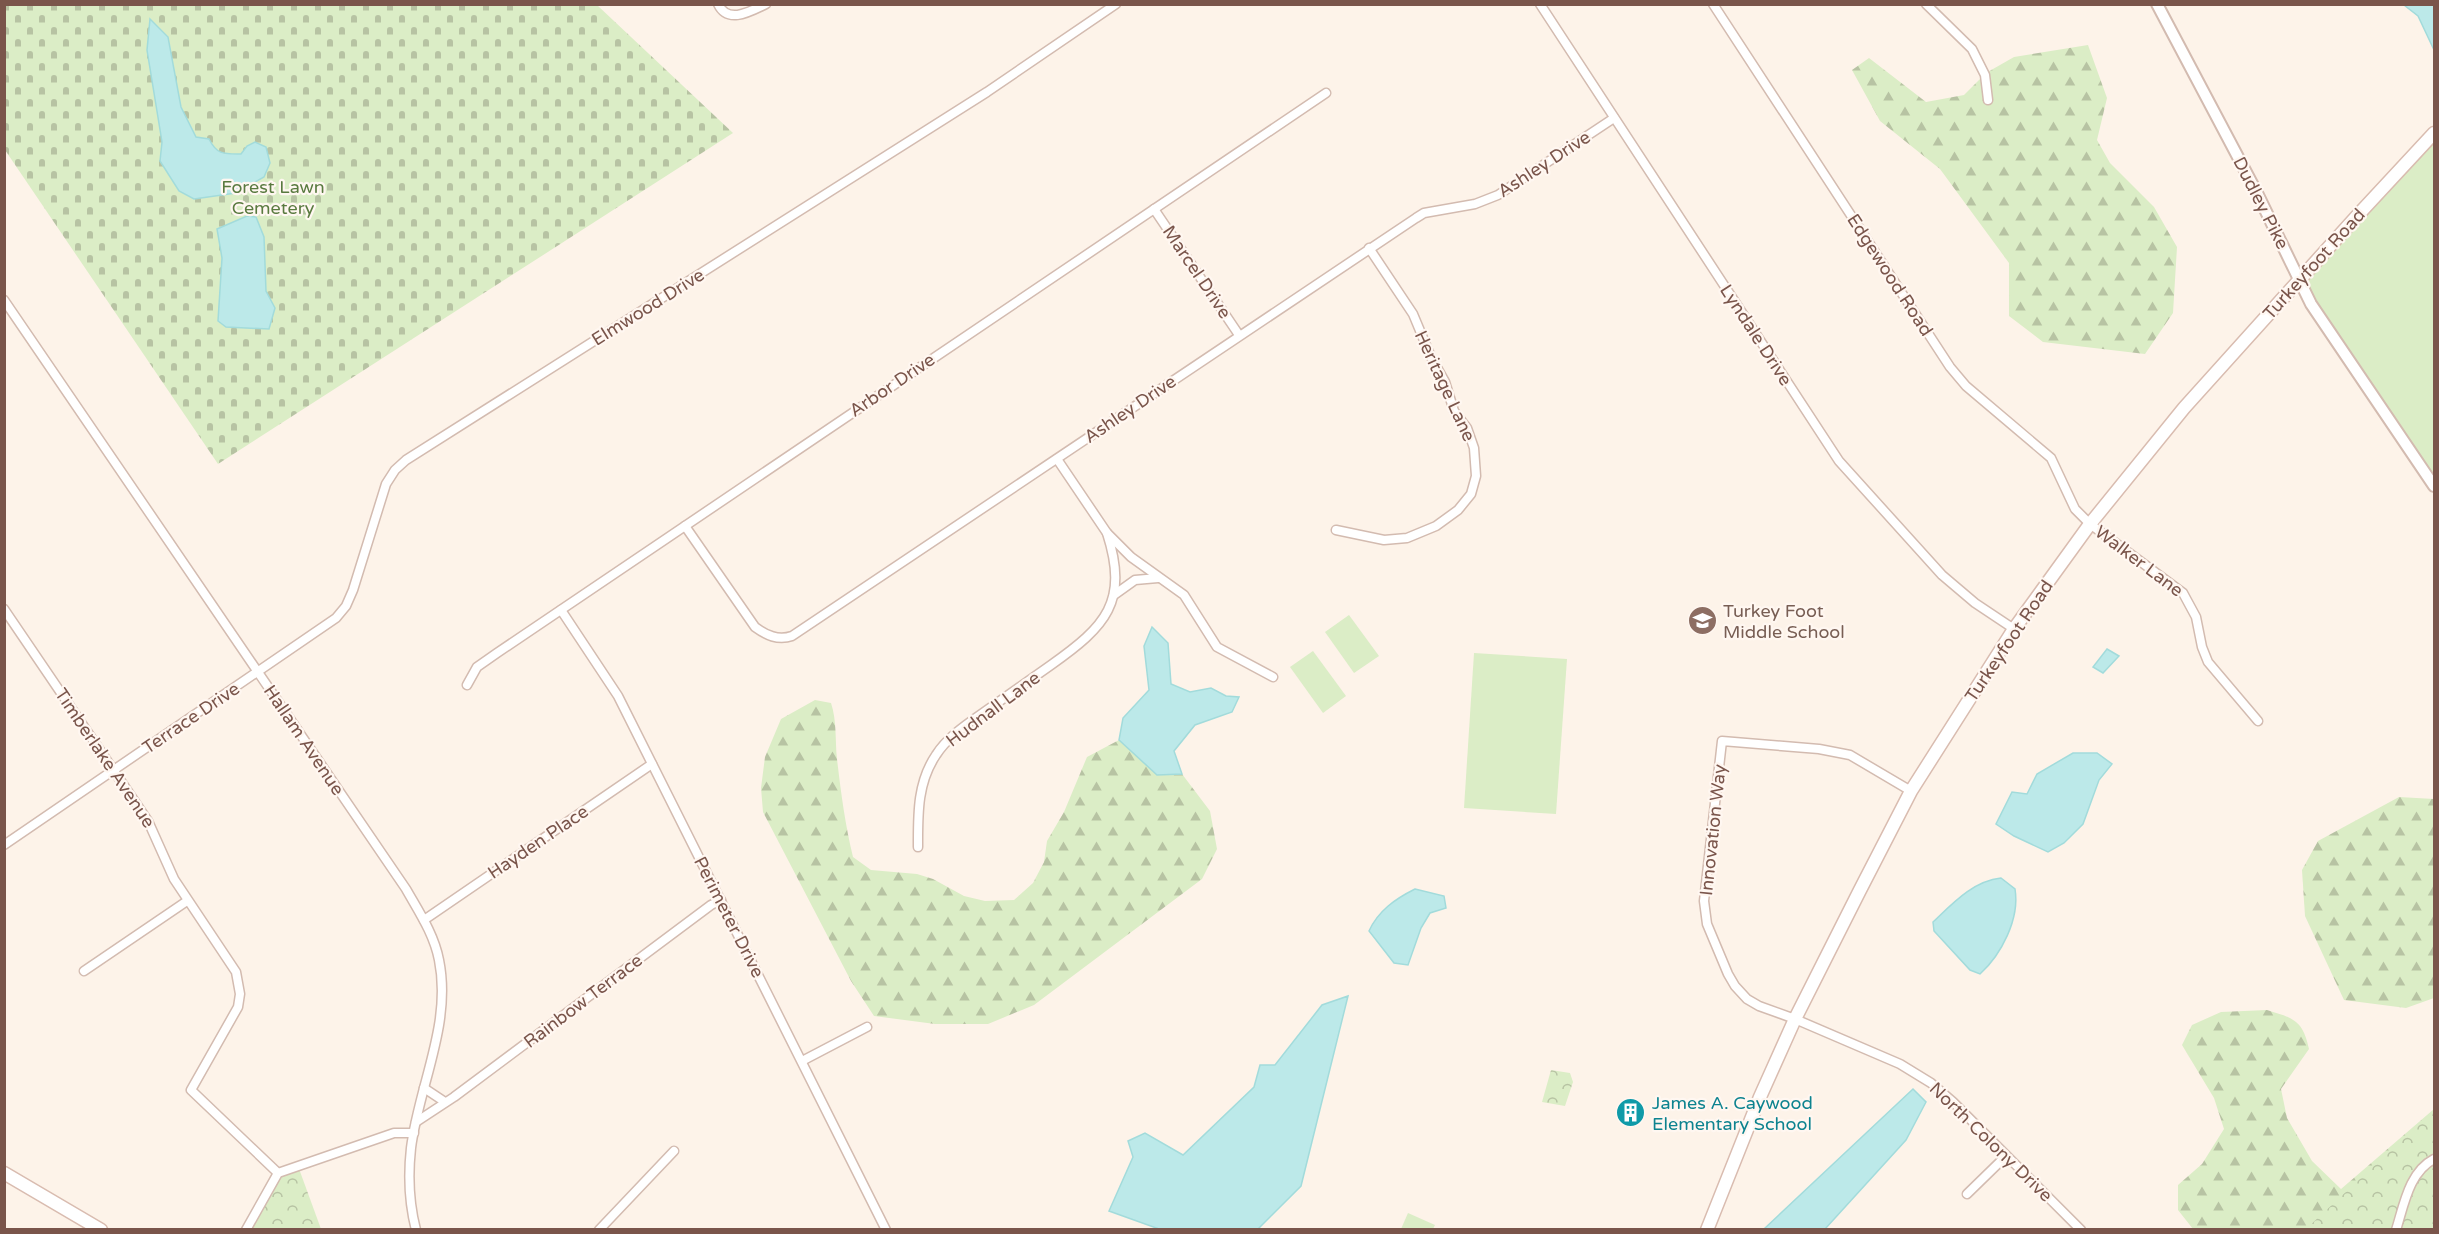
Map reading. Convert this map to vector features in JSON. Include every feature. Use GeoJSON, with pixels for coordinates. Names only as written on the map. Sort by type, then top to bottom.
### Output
{"type":"FeatureCollection","features":[{"type":"Feature","properties":{"kind":"main road","name":"Turkeyfoot Road"},"geometry":{"type":"LineString","coordinates":[[1707,1230],[1760,1097],[1795,1019],[1911,791],[2014,629],[2090,524],[2184,408],[2434,133]]}},
{"type":"Feature","properties":{"kind":"main road"},"geometry":{"type":"LineString","coordinates":[[4,1173],[101,1230]]}},
{"type":"Feature","properties":{"kind":"street"},"geometry":{"type":"LineString","coordinates":[[718,4],[724,12],[735,16],[766,4]]}},
{"type":"Feature","properties":{"kind":"street","name":"Elmwood Drive"},"geometry":{"type":"LineString","coordinates":[[258,673],[329,625],[346,606],[386,484],[395,470],[406,460],[987,92],[1116,4]]}},
{"type":"Feature","properties":{"kind":"street","name":"Lyndale Drive"},"geometry":{"type":"LineString","coordinates":[[1540,4],[1839,461],[1942,575],[1976,603],[2014,629]]}},
{"type":"Feature","properties":{"kind":"street","name":"Edgewood Road"},"geometry":{"type":"LineString","coordinates":[[1713,4],[1950,367],[1966,386],[2051,458],[2072,504],[2090,524]]}},
{"type":"Feature","properties":{"kind":"street"},"geometry":{"type":"LineString","coordinates":[[1926,4],[1972,49],[1985,75],[1988,100]]}},
{"type":"Feature","properties":{"kind":"street","name":"Dudley Pike"},"geometry":{"type":"LineString","coordinates":[[2157,4],[2312,304],[2434,486]]}},
{"type":"Feature","properties":{"kind":"street","name":"Arbor Drive"},"geometry":{"type":"LineString","coordinates":[[467,685],[477,667],[1326,93]]}},
{"type":"Feature","properties":{"kind":"street","name":"Ashley Drive"},"geometry":{"type":"LineString","coordinates":[[685,526],[755,627],[770,636],[786,639],[803,630],[1239,335],[1424,213],[1475,204],[1498,195],[1614,118]]}},
{"type":"Feature","properties":{"kind":"street","name":"Marcel Drive"},"geometry":{"type":"LineString","coordinates":[[1154,209],[1239,335]]}},
{"type":"Feature","properties":{"kind":"street","name":"Heritage Lane"},"geometry":{"type":"LineString","coordinates":[[1336,530],[1384,540],[1407,538],[1436,526],[1458,510],[1471,494],[1476,476],[1474,448],[1467,428],[1454,411],[1445,382],[1431,357],[1413,314],[1369,249]]}},
{"type":"Feature","properties":{"kind":"street","name":"Hallam Avenue"},"geometry":{"type":"LineString","coordinates":[[4,300],[406,890],[424,920],[439,960],[442,991],[438,1034],[416,1122],[410,1167],[410,1191],[416,1230]]}},
{"type":"Feature","properties":{"kind":"street","name":"Hudnall Lane"},"geometry":{"type":"LineString","coordinates":[[1057,459],[1107,533],[1131,557],[1189,600],[1217,647],[1273,677]]}},
{"type":"Feature","properties":{"kind":"street","name":"Walker Lane"},"geometry":{"type":"LineString","coordinates":[[2090,524],[2183,593],[2196,617],[2208,662],[2258,721]]}},
{"type":"Feature","properties":{"kind":"street","name":"Hudnall Lane"},"geometry":{"type":"LineString","coordinates":[[918,847],[918,802],[929,768],[942,746],[969,723],[1083,642],[1104,618],[1113,595],[1117,570],[1107,533]]}},
{"type":"Feature","properties":{"kind":"street"},"geometry":{"type":"LineString","coordinates":[[1113,595],[1135,580],[1159,578]]}},
{"type":"Feature","properties":{"kind":"street","name":"Timberlake Avenue"},"geometry":{"type":"LineString","coordinates":[[4,609],[148,821],[174,879],[236,972],[240,994],[238,1007],[191,1090],[278,1173]]}},
{"type":"Feature","properties":{"kind":"street","name":"Perimeter Drive"},"geometry":{"type":"LineString","coordinates":[[561,610],[618,696],[886,1230]]}},
{"type":"Feature","properties":{"kind":"street","name":"Terrace Drive"},"geometry":{"type":"LineString","coordinates":[[4,845],[258,673]]}},
{"type":"Feature","properties":{"kind":"street","name":"Innovation Way"},"geometry":{"type":"LineString","coordinates":[[1795,1019],[1759,1006],[1741,993],[1728,974],[1707,924],[1704,901],[1722,741],[1819,749],[1850,755],[1911,791]]}},
{"type":"Feature","properties":{"kind":"street","name":"Hayden Place"},"geometry":{"type":"LineString","coordinates":[[424,920],[652,764]]}},
{"type":"Feature","properties":{"kind":"street","name":"Rainbow Terrace"},"geometry":{"type":"LineString","coordinates":[[416,1122],[711,905],[721,900]]}},
{"type":"Feature","properties":{"kind":"street"},"geometry":{"type":"LineString","coordinates":[[84,971],[187,901]]}},
{"type":"Feature","properties":{"kind":"street","name":"North Colony Drive"},"geometry":{"type":"LineString","coordinates":[[1795,1019],[1900,1064],[1931,1083],[2081,1230]]}},
{"type":"Feature","properties":{"kind":"street"},"geometry":{"type":"LineString","coordinates":[[802,1061],[867,1027]]}},
{"type":"Feature","properties":{"kind":"street"},"geometry":{"type":"LineString","coordinates":[[424,1088],[445,1102]]}},
{"type":"Feature","properties":{"kind":"street"},"geometry":{"type":"LineString","coordinates":[[246,1230],[278,1173],[394,1133],[414,1133]]}},
{"type":"Feature","properties":{"kind":"street"},"geometry":{"type":"LineString","coordinates":[[599,1230],[674,1151]]}},
{"type":"Feature","properties":{"kind":"street"},"geometry":{"type":"LineString","coordinates":[[1967,1194],[2006,1156]]}},
{"type":"Feature","properties":{"kind":"street"},"geometry":{"type":"LineString","coordinates":[[2396,1230],[2408,1192],[2418,1174],[2434,1159]]}},
{"type":"Feature","properties":{"kind":"green space","name":"Forest Lawn Cemetery"},"geometry":{"type":"Polygon","coordinates":[[[4,5],[597,5],[733,133],[218,464],[5,150],[4,5]]]}},
{"type":"Feature","properties":{"kind":"green space"},"geometry":{"type":"Polygon","coordinates":[[[2088,45],[2107,98],[2097,140],[2110,163],[2154,207],[2177,247],[2173,313],[2145,354],[2043,342],[2009,316],[2009,263],[1940,169],[1880,121],[1852,70],[1869,58],[1926,102],[1964,95],[1986,73],[2014,57],[2088,45]]]}},
{"type":"Feature","properties":{"kind":"green space"},"geometry":{"type":"Polygon","coordinates":[[[2434,133],[2434,486],[2301,280],[2434,133]]]}},
{"type":"Feature","properties":{"kind":"green space"},"geometry":{"type":"Polygon","coordinates":[[[1349,615],[1379,656],[1354,673],[1325,632],[1349,615]]]}},
{"type":"Feature","properties":{"kind":"green space"},"geometry":{"type":"Polygon","coordinates":[[[1313,651],[1346,696],[1323,713],[1290,667],[1313,651]]]}},
{"type":"Feature","properties":{"kind":"green space"},"geometry":{"type":"Polygon","coordinates":[[[1474,653],[1567,659],[1556,814],[1464,808],[1474,653]]]}},
{"type":"Feature","properties":{"kind":"green space"},"geometry":{"type":"Polygon","coordinates":[[[815,700],[831,703],[842,796],[853,857],[871,870],[917,874],[933,879],[964,896],[985,901],[1014,900],[1033,883],[1044,862],[1047,841],[1064,812],[1087,757],[1119,740],[1157,775],[1182,774],[1210,811],[1217,849],[1202,879],[1034,1005],[988,1024],[935,1024],[874,1016],[851,981],[763,812],[761,788],[765,757],[781,719],[815,700]]]}},
{"type":"Feature","properties":{"kind":"green space"},"geometry":{"type":"Polygon","coordinates":[[[2399,797],[2434,799],[2434,998],[2406,1008],[2344,1000],[2305,916],[2302,870],[2318,841],[2399,797]]]}},
{"type":"Feature","properties":{"kind":"green space"},"geometry":{"type":"Polygon","coordinates":[[[2267,1010],[2284,1015],[2296,1022],[2307,1039],[2309,1049],[2281,1089],[2287,1118],[2312,1161],[2341,1189],[2434,1109],[2434,1149],[2369,1229],[2193,1229],[2178,1210],[2178,1185],[2202,1164],[2224,1129],[2214,1098],[2182,1045],[2192,1025],[2221,1012],[2267,1010]]]}},
{"type":"Feature","properties":{"kind":"green space"},"geometry":{"type":"Polygon","coordinates":[[[1551,1070],[1570,1073],[1573,1082],[1565,1106],[1542,1102],[1551,1070]]]}},
{"type":"Feature","properties":{"kind":"green space"},"geometry":{"type":"Polygon","coordinates":[[[2434,1110],[2434,1229],[2306,1229],[2434,1110]]]}},
{"type":"Feature","properties":{"kind":"green space"},"geometry":{"type":"Polygon","coordinates":[[[298,1166],[321,1229],[246,1230],[278,1173],[298,1166]]]}},
{"type":"Feature","properties":{"kind":"green space"},"geometry":{"type":"Polygon","coordinates":[[[1408,1213],[1435,1225],[1433,1229],[1401,1229],[1408,1213]]]}},
{"type":"Feature","properties":{"kind":"water"},"geometry":{"type":"Polygon","coordinates":[[[2404,5],[2434,5],[2434,50],[2418,16],[2404,5]]]}},
{"type":"Feature","properties":{"kind":"water"},"geometry":{"type":"Polygon","coordinates":[[[150,19],[168,37],[181,107],[196,137],[209,139],[218,151],[226,153],[241,154],[247,146],[255,142],[266,147],[270,163],[264,177],[236,193],[194,199],[179,191],[160,161],[162,142],[147,50],[150,19]]]}},
{"type":"Feature","properties":{"kind":"water"},"geometry":{"type":"Polygon","coordinates":[[[247,216],[256,217],[264,237],[266,291],[275,308],[269,329],[226,327],[218,321],[222,258],[217,229],[247,216]]]}},
{"type":"Feature","properties":{"kind":"water"},"geometry":{"type":"Polygon","coordinates":[[[1152,627],[1168,643],[1171,684],[1190,692],[1211,688],[1226,696],[1239,697],[1232,712],[1195,725],[1174,751],[1182,774],[1157,775],[1119,740],[1123,718],[1149,690],[1144,646],[1152,627]]]}},
{"type":"Feature","properties":{"kind":"water"},"geometry":{"type":"Polygon","coordinates":[[[2107,649],[2119,656],[2103,673],[2093,667],[2107,649]]]}},
{"type":"Feature","properties":{"kind":"water"},"geometry":{"type":"Polygon","coordinates":[[[2073,753],[2097,753],[2112,764],[2099,780],[2083,824],[2064,843],[2048,852],[2014,836],[1996,824],[2012,792],[2027,794],[2037,774],[2073,753]]]}},
{"type":"Feature","properties":{"kind":"water"},"geometry":{"type":"Polygon","coordinates":[[[2001,878],[2015,889],[2015,912],[2002,947],[1980,974],[1970,970],[1934,931],[1933,922],[1972,888],[2001,878]]]}},
{"type":"Feature","properties":{"kind":"water"},"geometry":{"type":"Polygon","coordinates":[[[1415,889],[1444,896],[1446,908],[1430,913],[1421,928],[1408,965],[1394,963],[1369,931],[1377,917],[1388,906],[1415,889]]]}},
{"type":"Feature","properties":{"kind":"water"},"geometry":{"type":"Polygon","coordinates":[[[1348,996],[1301,1186],[1258,1229],[1159,1229],[1109,1211],[1133,1157],[1128,1141],[1145,1133],[1183,1155],[1254,1087],[1260,1065],[1275,1065],[1322,1005],[1348,996]]]}},
{"type":"Feature","properties":{"kind":"water"},"geometry":{"type":"Polygon","coordinates":[[[1913,1089],[1926,1102],[1906,1140],[1825,1229],[1764,1229],[1913,1089]]]}},
{"type":"Feature","properties":{"kind":"place","name":"Turkey Foot Middle School"},"geometry":{"type":"Point","coordinates":[1702,621]}},
{"type":"Feature","properties":{"kind":"place","name":"James A. Caywood Elementary School"},"geometry":{"type":"Point","coordinates":[1631,1113]}}]}
